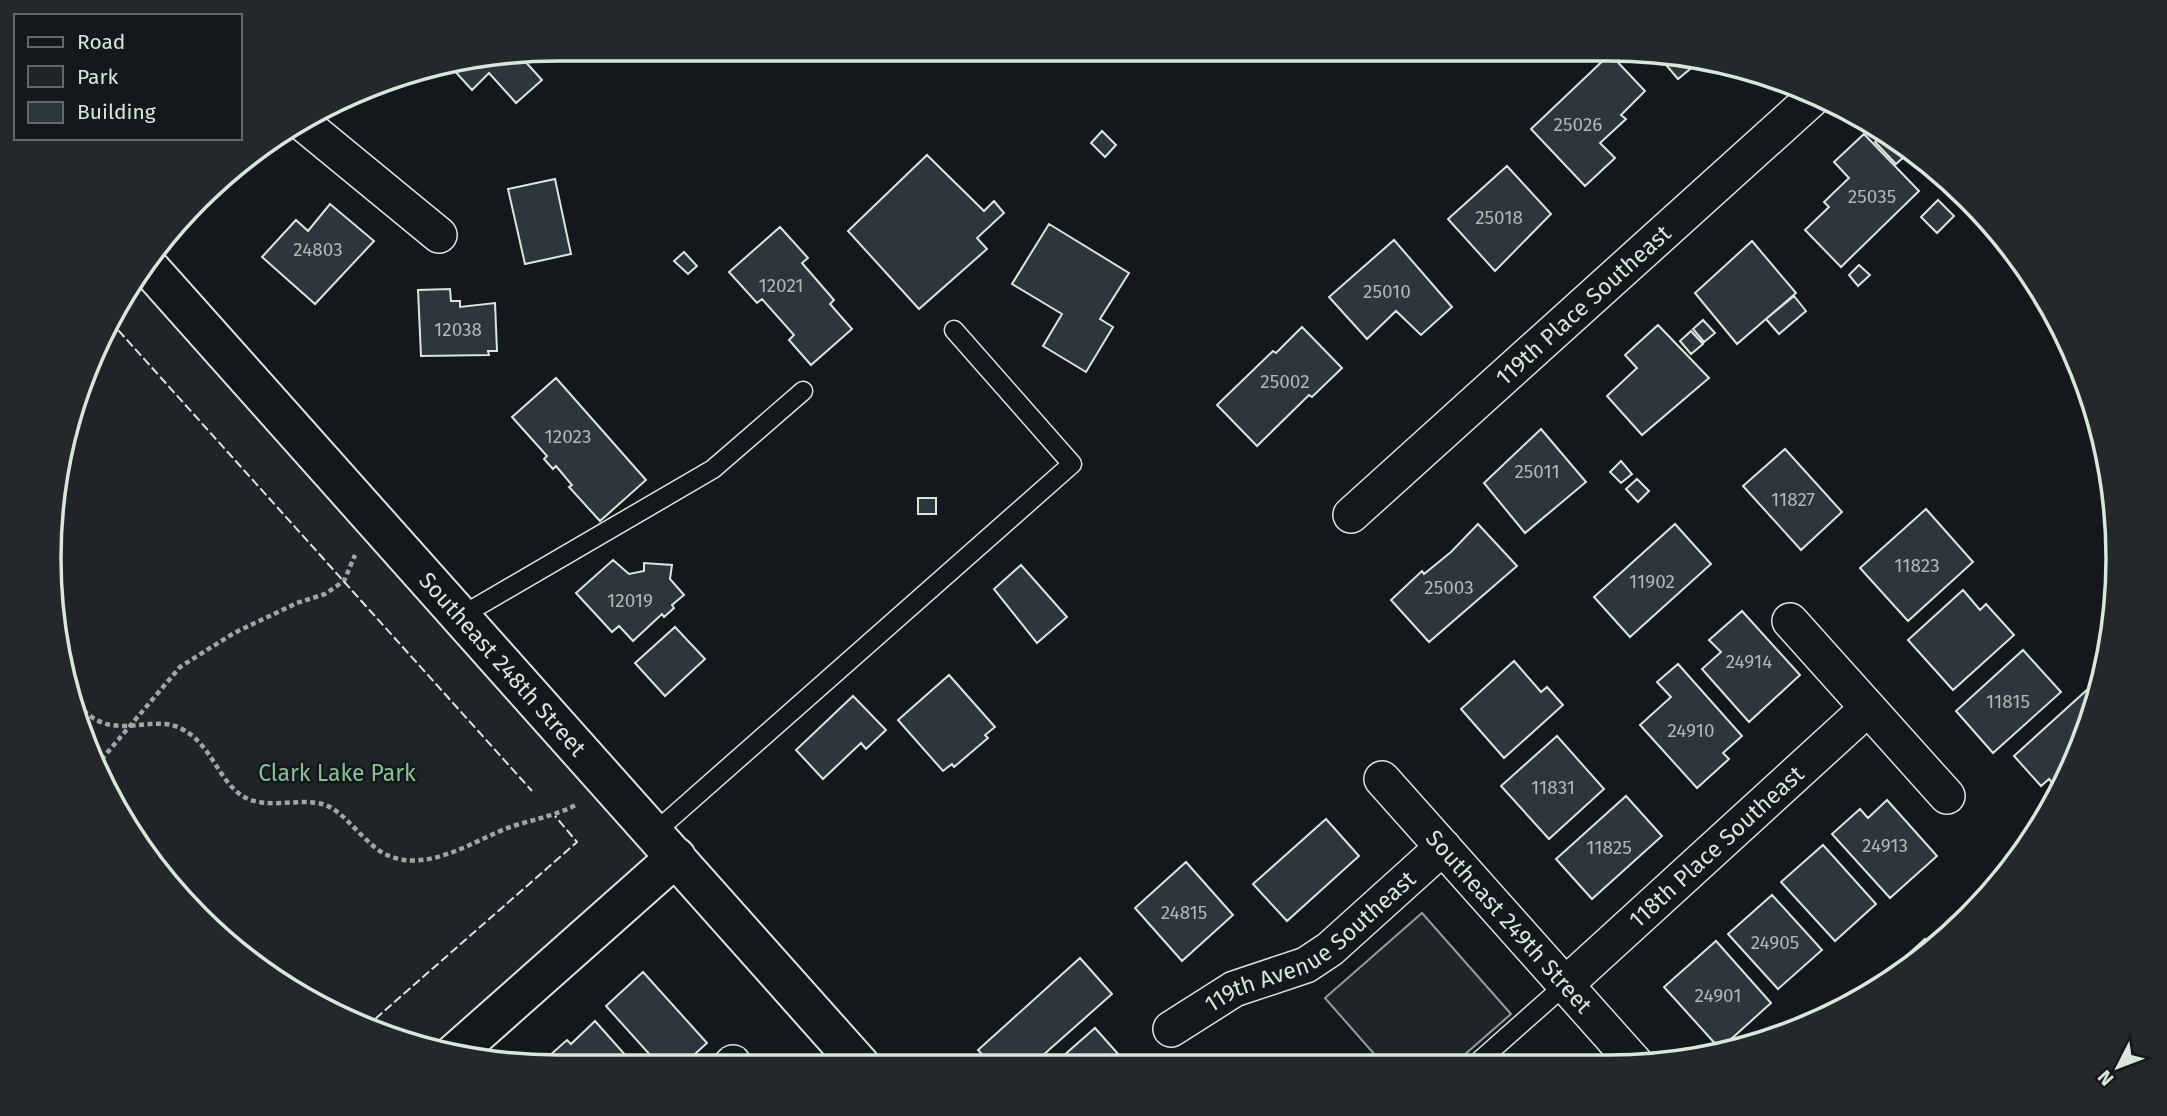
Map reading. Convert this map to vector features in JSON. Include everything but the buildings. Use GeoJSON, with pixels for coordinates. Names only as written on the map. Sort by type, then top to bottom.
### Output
{"type":"FeatureCollection","features":[{"type":"Feature","properties":{"kind":"street","name":"119th Place Southeast"},"geometry":{"type":"LineString","coordinates":[[1351,515],[1807,102]]}},
{"type":"Feature","properties":{"kind":"street"},"geometry":{"type":"LineString","coordinates":[[309,128],[439,235]]}},
{"type":"Feature","properties":{"kind":"street","name":"Southeast 248th Street"},"geometry":{"type":"LineString","coordinates":[[153,271],[851,1055]]}},
{"type":"Feature","properties":{"kind":"street"},"geometry":{"type":"LineString","coordinates":[[1790,621],[1947,796]]}},
{"type":"Feature","properties":{"kind":"street","name":"118th Place Southeast"},"geometry":{"type":"LineString","coordinates":[[1565,985],[1868,708]]}},
{"type":"Feature","properties":{"kind":"street","name":"Southeast 249th Street"},"geometry":{"type":"LineString","coordinates":[[1382,779],[1627,1054]]}},
{"type":"Feature","properties":{"kind":"street"},"geometry":{"type":"LineString","coordinates":[[463,1045],[665,845]]}},
{"type":"Feature","properties":{"kind":"street","name":"119th Avenue Southeast"},"geometry":{"type":"LineString","coordinates":[[1171,1028],[1234,989],[1306,965],[1330,949],[1443,846]]}},
{"type":"Feature","properties":{"kind":"lane"},"geometry":{"type":"LineString","coordinates":[[665,845],[1072,464],[954,330]]}},
{"type":"Feature","properties":{"kind":"lane"},"geometry":{"type":"LineString","coordinates":[[461,616],[713,469],[803,391]]}},
{"type":"Feature","properties":{"kind":"lane"},"geometry":{"type":"LineString","coordinates":[[1486,1055],[1565,985]]}},
{"type":"Feature","properties":{"kind":"path"},"geometry":{"type":"LineString","coordinates":[[103,758],[180,667],[234,633],[297,603],[326,594],[344,581],[353,562],[366,510]]}},
{"type":"Feature","properties":{"kind":"path"},"geometry":{"type":"LineString","coordinates":[[87,716],[129,729],[159,724],[179,728],[213,757],[236,792],[253,802],[309,800],[333,807],[363,840],[386,854],[410,861],[436,858],[514,826],[555,816],[613,787]]}},
{"type":"Feature","properties":{"kind":"green space","name":"Clark Lake Park"},"geometry":{"type":"Polygon","coordinates":[[[143,285],[676,857],[464,1045],[429,1038],[368,1017],[310,988],[282,971],[230,931],[185,886],[145,834],[112,778],[99,748],[78,687],[65,623],[62,590],[65,493],[78,429],[112,338],[143,285]]]}},
{"type":"Feature","properties":{"kind":"green space"},"geometry":{"type":"Polygon","coordinates":[[[1422,913],[1511,1014],[1464,1055],[1375,1055],[1325,998],[1422,913]]]}},
{"type":"Feature","properties":{"kind":"fence"},"geometry":{"type":"LineString","coordinates":[[117,329],[532,791]]}},
{"type":"Feature","properties":{"kind":"fence"},"geometry":{"type":"LineString","coordinates":[[375,1019],[577,842],[555,816]]}}]}
